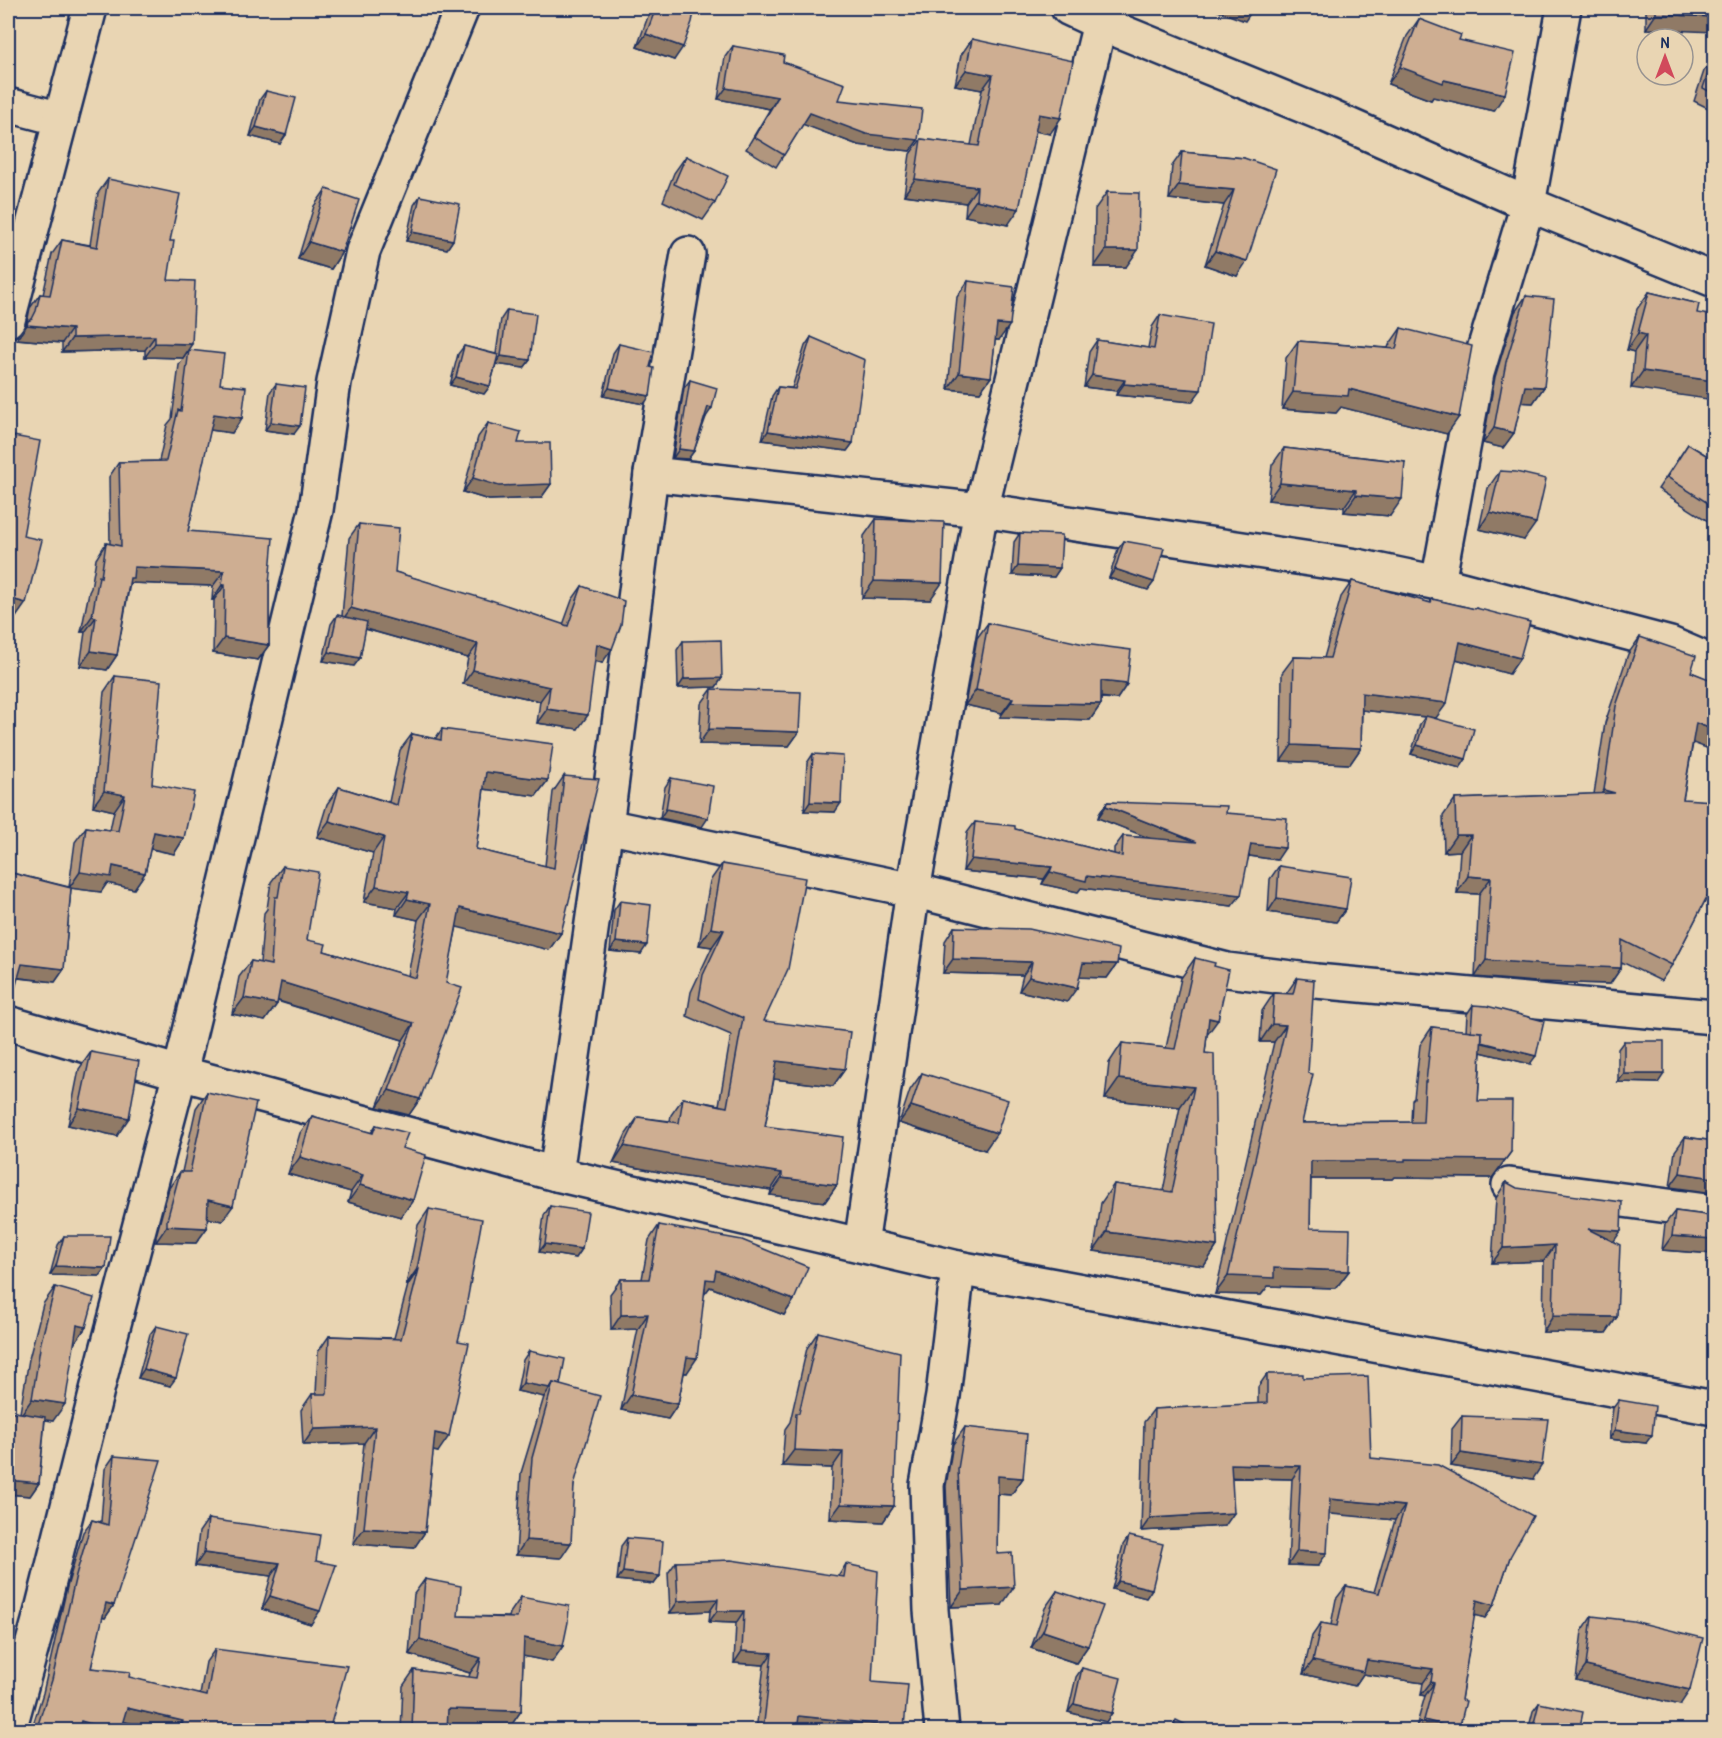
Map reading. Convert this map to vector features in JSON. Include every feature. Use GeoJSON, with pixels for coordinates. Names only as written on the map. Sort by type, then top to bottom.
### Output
{"type":"FeatureCollection","features":[{"type":"Feature","properties":{"kind":"street"},"geometry":{"type":"LineString","coordinates":[[8,320],[90,8]]}},
{"type":"Feature","properties":{"kind":"street"},"geometry":{"type":"LineString","coordinates":[[9,1731],[180,1073],[316,510],[334,382],[363,251],[462,8]]}},
{"type":"Feature","properties":{"kind":"street"},"geometry":{"type":"LineString","coordinates":[[1068,8],[1328,116],[1528,204],[1714,280]]}},
{"type":"Feature","properties":{"kind":"street"},"geometry":{"type":"LineString","coordinates":[[1438,583],[1477,373],[1528,204],[1564,8]]}},
{"type":"Feature","properties":{"kind":"street"},"geometry":{"type":"LineString","coordinates":[[861,1245],[913,890],[981,510],[1100,23]]}},
{"type":"Feature","properties":{"kind":"street"},"geometry":{"type":"LineString","coordinates":[[8,105],[61,119]]}},
{"type":"Feature","properties":{"kind":"street"},"geometry":{"type":"LineString","coordinates":[[556,1174],[606,826],[651,474],[688,254]]}},
{"type":"Feature","properties":{"kind":"street"},"geometry":{"type":"LineString","coordinates":[[651,474],[981,510],[1346,564],[1438,583],[1670,644],[1714,663]]}},
{"type":"Feature","properties":{"kind":"street"},"geometry":{"type":"LineString","coordinates":[[606,826],[913,890],[1227,970],[1316,981],[1714,1017]]}},
{"type":"Feature","properties":{"kind":"street"},"geometry":{"type":"LineString","coordinates":[[8,1023],[180,1073],[556,1174],[958,1268],[1714,1408]]}},
{"type":"Feature","properties":{"kind":"street"},"geometry":{"type":"LineString","coordinates":[[1509,1185],[1714,1212]]}},
{"type":"Feature","properties":{"kind":"street"},"geometry":{"type":"LineString","coordinates":[[942,1731],[931,1610],[927,1485],[943,1396],[958,1268]]}},
{"type":"Feature","properties":{"kind":"building"},"geometry":{"type":"Polygon","coordinates":[[[656,8],[695,8],[683,47],[646,34],[656,8]]]}},
{"type":"Feature","properties":{"kind":"building"},"geometry":{"type":"Polygon","coordinates":[[[1656,8],[1714,8],[1714,17],[1656,14],[1656,8]]]}},
{"type":"Feature","properties":{"kind":"building"},"geometry":{"type":"Polygon","coordinates":[[[1419,19],[1461,35],[1459,40],[1515,53],[1505,94],[1444,80],[1443,83],[1400,67],[1419,19]]]}},
{"type":"Feature","properties":{"kind":"building"},"geometry":{"type":"Polygon","coordinates":[[[972,39],[1073,61],[1061,118],[1039,114],[1019,209],[976,200],[977,187],[915,179],[921,139],[979,146],[993,75],[966,70],[972,39]]]}},
{"type":"Feature","properties":{"kind":"building"},"geometry":{"type":"Polygon","coordinates":[[[733,46],[784,55],[783,62],[845,84],[839,100],[922,109],[918,140],[866,134],[810,113],[784,155],[754,137],[778,97],[726,88],[733,46]]]}},
{"type":"Feature","properties":{"kind":"building"},"geometry":{"type":"Polygon","coordinates":[[[1714,59],[1714,94],[1703,88],[1714,59]]]}},
{"type":"Feature","properties":{"kind":"building"},"geometry":{"type":"Polygon","coordinates":[[[266,91],[296,98],[286,135],[256,127],[266,91]]]}},
{"type":"Feature","properties":{"kind":"building"},"geometry":{"type":"Polygon","coordinates":[[[1182,152],[1244,158],[1276,169],[1247,261],[1215,251],[1234,190],[1179,185],[1182,152]]]}},
{"type":"Feature","properties":{"kind":"building"},"geometry":{"type":"Polygon","coordinates":[[[686,156],[728,176],[715,203],[674,184],[686,156]]]}},
{"type":"Feature","properties":{"kind":"building"},"geometry":{"type":"Polygon","coordinates":[[[108,179],[180,194],[170,241],[174,241],[168,280],[195,281],[192,344],[155,343],[155,336],[72,338],[72,329],[27,325],[36,311],[40,294],[50,295],[62,240],[97,247],[108,179]]]}},
{"type":"Feature","properties":{"kind":"building"},"geometry":{"type":"Polygon","coordinates":[[[326,189],[359,200],[342,252],[309,242],[326,189]]]}},
{"type":"Feature","properties":{"kind":"building"},"geometry":{"type":"Polygon","coordinates":[[[1107,192],[1139,193],[1138,250],[1106,250],[1107,192]]]}},
{"type":"Feature","properties":{"kind":"building"},"geometry":{"type":"Polygon","coordinates":[[[420,196],[460,204],[453,240],[412,232],[420,196]]]}},
{"type":"Feature","properties":{"kind":"building"},"geometry":{"type":"Polygon","coordinates":[[[968,281],[1014,287],[1010,325],[997,324],[991,377],[959,373],[968,281]]]}},
{"type":"Feature","properties":{"kind":"building"},"geometry":{"type":"Polygon","coordinates":[[[1649,292],[1699,304],[1697,313],[1714,316],[1714,381],[1643,371],[1646,335],[1638,333],[1649,292]]]}},
{"type":"Feature","properties":{"kind":"building"},"geometry":{"type":"Polygon","coordinates":[[[1526,296],[1554,299],[1544,387],[1525,386],[1514,433],[1494,428],[1506,362],[1526,296]]]}},
{"type":"Feature","properties":{"kind":"building"},"geometry":{"type":"Polygon","coordinates":[[[507,310],[536,314],[530,360],[501,356],[507,310]]]}},
{"type":"Feature","properties":{"kind":"building"},"geometry":{"type":"Polygon","coordinates":[[[1160,315],[1211,324],[1201,390],[1124,384],[1125,380],[1092,375],[1097,340],[1154,349],[1160,315]]]}},
{"type":"Feature","properties":{"kind":"building"},"geometry":{"type":"Polygon","coordinates":[[[1401,328],[1472,346],[1459,417],[1349,389],[1348,396],[1293,392],[1298,341],[1396,349],[1401,328]]]}},
{"type":"Feature","properties":{"kind":"building"},"geometry":{"type":"Polygon","coordinates":[[[811,337],[865,360],[853,443],[768,431],[778,387],[795,389],[811,337]]]}},
{"type":"Feature","properties":{"kind":"building"},"geometry":{"type":"Polygon","coordinates":[[[619,344],[654,352],[650,367],[654,368],[650,396],[609,388],[619,344]]]}},
{"type":"Feature","properties":{"kind":"building"},"geometry":{"type":"Polygon","coordinates":[[[464,346],[498,355],[490,386],[456,377],[464,346]]]}},
{"type":"Feature","properties":{"kind":"building"},"geometry":{"type":"Polygon","coordinates":[[[189,350],[224,354],[220,384],[246,387],[242,418],[214,414],[188,531],[273,538],[269,584],[269,645],[224,638],[225,585],[222,585],[224,571],[134,567],[133,578],[130,578],[117,655],[91,651],[96,617],[92,616],[106,543],[121,546],[119,462],[166,461],[178,410],[181,411],[189,350]]]}},
{"type":"Feature","properties":{"kind":"building"},"geometry":{"type":"Polygon","coordinates":[[[690,380],[717,388],[712,408],[708,407],[694,451],[679,449],[690,380]]]}},
{"type":"Feature","properties":{"kind":"building"},"geometry":{"type":"Polygon","coordinates":[[[276,384],[305,388],[300,426],[271,422],[276,384]]]}},
{"type":"Feature","properties":{"kind":"building"},"geometry":{"type":"Polygon","coordinates":[[[488,423],[521,432],[518,443],[550,443],[551,484],[499,486],[473,478],[488,423]]]}},
{"type":"Feature","properties":{"kind":"building"},"geometry":{"type":"Polygon","coordinates":[[[8,435],[40,441],[23,536],[42,540],[26,603],[8,598],[8,435]]]}},
{"type":"Feature","properties":{"kind":"building"},"geometry":{"type":"Polygon","coordinates":[[[1688,444],[1714,460],[1714,507],[1667,477],[1688,444]]]}},
{"type":"Feature","properties":{"kind":"building"},"geometry":{"type":"Polygon","coordinates":[[[1284,448],[1405,462],[1402,499],[1356,495],[1356,490],[1280,483],[1284,448]]]}},
{"type":"Feature","properties":{"kind":"building"},"geometry":{"type":"Polygon","coordinates":[[[1500,471],[1546,479],[1536,523],[1490,512],[1500,471]]]}},
{"type":"Feature","properties":{"kind":"building"},"geometry":{"type":"Polygon","coordinates":[[[876,519],[944,522],[942,583],[874,581],[876,519]]]}},
{"type":"Feature","properties":{"kind":"building"},"geometry":{"type":"Polygon","coordinates":[[[359,524],[399,528],[395,572],[491,600],[568,626],[582,586],[624,601],[621,625],[612,649],[597,644],[588,715],[547,709],[550,687],[473,670],[478,644],[351,608],[359,524]]]}},
{"type":"Feature","properties":{"kind":"building"},"geometry":{"type":"Polygon","coordinates":[[[1020,533],[1062,535],[1060,568],[1018,566],[1020,533]]]}},
{"type":"Feature","properties":{"kind":"building"},"geometry":{"type":"Polygon","coordinates":[[[1124,541],[1164,548],[1154,582],[1115,569],[1124,541]]]}},
{"type":"Feature","properties":{"kind":"building"},"geometry":{"type":"Polygon","coordinates":[[[1352,581],[1431,603],[1432,599],[1530,622],[1520,658],[1460,642],[1447,703],[1362,693],[1361,748],[1292,745],[1294,657],[1330,658],[1352,581]]]}},
{"type":"Feature","properties":{"kind":"building"},"geometry":{"type":"Polygon","coordinates":[[[337,615],[367,622],[360,658],[329,652],[337,615]]]}},
{"type":"Feature","properties":{"kind":"building"},"geometry":{"type":"Polygon","coordinates":[[[988,623],[1084,644],[1131,650],[1127,684],[1101,681],[1101,704],[1011,702],[1013,698],[976,690],[988,623]]]}},
{"type":"Feature","properties":{"kind":"building"},"geometry":{"type":"Polygon","coordinates":[[[1640,637],[1696,656],[1691,672],[1714,681],[1714,730],[1696,723],[1683,799],[1714,801],[1714,883],[1672,965],[1622,940],[1621,968],[1486,960],[1491,878],[1468,876],[1471,835],[1456,835],[1455,799],[1615,793],[1604,790],[1616,706],[1640,637]]]}},
{"type":"Feature","properties":{"kind":"building"},"geometry":{"type":"Polygon","coordinates":[[[721,640],[722,678],[684,679],[683,641],[721,640]]]}},
{"type":"Feature","properties":{"kind":"building"},"geometry":{"type":"Polygon","coordinates":[[[115,676],[161,681],[152,784],[194,792],[184,838],[154,832],[145,873],[113,866],[111,877],[80,872],[86,827],[118,831],[125,795],[104,791],[115,676]]]}},
{"type":"Feature","properties":{"kind":"building"},"geometry":{"type":"Polygon","coordinates":[[[712,689],[801,692],[799,732],[709,729],[712,689]]]}},
{"type":"Feature","properties":{"kind":"building"},"geometry":{"type":"Polygon","coordinates":[[[1426,716],[1474,729],[1466,759],[1417,745],[1426,716]]]}},
{"type":"Feature","properties":{"kind":"building"},"geometry":{"type":"Polygon","coordinates":[[[442,729],[553,744],[548,780],[486,772],[476,849],[554,868],[564,776],[599,779],[561,933],[460,908],[446,983],[462,988],[420,1099],[389,1090],[414,1023],[281,982],[277,1004],[244,998],[251,961],[271,965],[275,897],[278,897],[283,866],[318,872],[307,940],[326,944],[324,951],[416,978],[430,904],[407,899],[409,892],[376,886],[384,837],[329,821],[339,787],[397,805],[412,734],[441,740],[442,729]]]}},
{"type":"Feature","properties":{"kind":"building"},"geometry":{"type":"Polygon","coordinates":[[[813,754],[843,756],[841,803],[810,802],[813,754]]]}},
{"type":"Feature","properties":{"kind":"building"},"geometry":{"type":"Polygon","coordinates":[[[671,778],[713,786],[708,818],[666,809],[671,778]]]}},
{"type":"Feature","properties":{"kind":"building"},"geometry":{"type":"Polygon","coordinates":[[[1107,802],[1227,806],[1226,813],[1287,818],[1285,848],[1251,844],[1241,895],[1087,876],[1086,881],[1050,872],[1052,867],[971,859],[975,822],[1015,826],[1015,829],[1122,856],[1123,836],[1197,842],[1106,806],[1107,802]]]}},
{"type":"Feature","properties":{"kind":"building"},"geometry":{"type":"Polygon","coordinates":[[[722,864],[805,878],[788,969],[764,1021],[850,1032],[845,1069],[777,1061],[765,1126],[843,1137],[837,1185],[782,1178],[782,1173],[624,1146],[638,1117],[679,1123],[683,1098],[727,1107],[743,1018],[699,999],[703,975],[724,930],[711,928],[722,864]]]}},
{"type":"Feature","properties":{"kind":"building"},"geometry":{"type":"Polygon","coordinates":[[[1279,866],[1351,877],[1346,909],[1277,898],[1279,866]]]}},
{"type":"Feature","properties":{"kind":"building"},"geometry":{"type":"Polygon","coordinates":[[[8,872],[71,888],[64,969],[22,964],[14,992],[8,995],[8,872]]]}},
{"type":"Feature","properties":{"kind":"building"},"geometry":{"type":"Polygon","coordinates":[[[620,901],[651,905],[647,945],[616,942],[620,901]]]}},
{"type":"Feature","properties":{"kind":"building"},"geometry":{"type":"Polygon","coordinates":[[[954,927],[1029,929],[1119,949],[1117,964],[1083,963],[1077,988],[1029,977],[1032,962],[953,959],[954,927]]]}},
{"type":"Feature","properties":{"kind":"building"},"geometry":{"type":"Polygon","coordinates":[[[1195,958],[1215,963],[1214,966],[1229,970],[1218,1020],[1209,1018],[1205,1053],[1214,1054],[1217,1246],[1107,1232],[1114,1184],[1172,1192],[1194,1087],[1119,1079],[1122,1043],[1175,1049],[1195,958]]]}},
{"type":"Feature","properties":{"kind":"building"},"geometry":{"type":"Polygon","coordinates":[[[1297,978],[1314,980],[1308,1073],[1313,1074],[1302,1123],[1423,1122],[1432,1027],[1482,1032],[1478,1101],[1512,1101],[1511,1152],[1505,1160],[1311,1161],[1310,1228],[1350,1229],[1349,1271],[1274,1268],[1274,1278],[1228,1276],[1286,1025],[1272,1024],[1274,993],[1293,994],[1297,978]]]}},
{"type":"Feature","properties":{"kind":"building"},"geometry":{"type":"Polygon","coordinates":[[[1473,1005],[1487,1006],[1544,1021],[1536,1056],[1482,1042],[1482,1032],[1471,1031],[1473,1005]]]}},
{"type":"Feature","properties":{"kind":"building"},"geometry":{"type":"Polygon","coordinates":[[[1624,1041],[1664,1041],[1664,1074],[1624,1074],[1624,1041]]]}},
{"type":"Feature","properties":{"kind":"building"},"geometry":{"type":"Polygon","coordinates":[[[91,1052],[139,1061],[129,1118],[79,1108],[91,1052]]]}},
{"type":"Feature","properties":{"kind":"building"},"geometry":{"type":"Polygon","coordinates":[[[8,1073],[12,1074],[8,1091],[8,1073]]]}},
{"type":"Feature","properties":{"kind":"building"},"geometry":{"type":"Polygon","coordinates":[[[922,1073],[1008,1100],[997,1133],[911,1106],[922,1073]]]}},
{"type":"Feature","properties":{"kind":"building"},"geometry":{"type":"Polygon","coordinates":[[[207,1092],[256,1103],[233,1206],[208,1200],[207,1228],[167,1226],[180,1172],[190,1172],[207,1092]]]}},
{"type":"Feature","properties":{"kind":"building"},"geometry":{"type":"Polygon","coordinates":[[[312,1116],[373,1133],[376,1125],[408,1133],[402,1148],[426,1155],[413,1200],[360,1185],[363,1175],[300,1157],[312,1116]]]}},
{"type":"Feature","properties":{"kind":"building"},"geometry":{"type":"Polygon","coordinates":[[[1685,1137],[1714,1141],[1714,1178],[1680,1173],[1685,1137]]]}},
{"type":"Feature","properties":{"kind":"building"},"geometry":{"type":"Polygon","coordinates":[[[1506,1182],[1517,1188],[1622,1202],[1621,1231],[1588,1229],[1620,1245],[1617,1317],[1553,1316],[1555,1245],[1503,1248],[1506,1182]]]}},
{"type":"Feature","properties":{"kind":"building"},"geometry":{"type":"Polygon","coordinates":[[[550,1206],[588,1212],[582,1249],[545,1244],[550,1206]]]}},
{"type":"Feature","properties":{"kind":"building"},"geometry":{"type":"Polygon","coordinates":[[[429,1209],[482,1219],[458,1341],[469,1343],[449,1436],[435,1433],[425,1532],[364,1528],[375,1427],[314,1429],[312,1394],[327,1394],[329,1336],[401,1339],[419,1269],[417,1269],[429,1209]]]}},
{"type":"Feature","properties":{"kind":"building"},"geometry":{"type":"Polygon","coordinates":[[[1675,1211],[1714,1216],[1714,1239],[1672,1236],[1675,1211]]]}},
{"type":"Feature","properties":{"kind":"building"},"geometry":{"type":"Polygon","coordinates":[[[659,1225],[742,1240],[808,1267],[794,1300],[716,1270],[714,1280],[706,1279],[697,1358],[687,1357],[678,1404],[631,1395],[648,1314],[621,1315],[621,1279],[649,1279],[659,1225]]]}},
{"type":"Feature","properties":{"kind":"building"},"geometry":{"type":"Polygon","coordinates":[[[64,1236],[110,1236],[106,1268],[56,1266],[64,1236]]]}},
{"type":"Feature","properties":{"kind":"building"},"geometry":{"type":"Polygon","coordinates":[[[55,1287],[94,1298],[86,1327],[77,1325],[65,1404],[32,1399],[41,1342],[55,1287]]]}},
{"type":"Feature","properties":{"kind":"building"},"geometry":{"type":"Polygon","coordinates":[[[156,1326],[188,1334],[176,1378],[144,1369],[156,1326]]]}},
{"type":"Feature","properties":{"kind":"building"},"geometry":{"type":"Polygon","coordinates":[[[818,1332],[900,1352],[894,1506],[841,1504],[843,1452],[794,1450],[796,1413],[799,1413],[818,1332]]]}},
{"type":"Feature","properties":{"kind":"building"},"geometry":{"type":"Polygon","coordinates":[[[529,1351],[565,1359],[560,1385],[553,1383],[550,1388],[523,1383],[529,1351]]]}},
{"type":"Feature","properties":{"kind":"building"},"geometry":{"type":"Polygon","coordinates":[[[1267,1374],[1303,1374],[1303,1378],[1368,1376],[1371,1458],[1438,1465],[1533,1516],[1510,1557],[1494,1605],[1477,1600],[1461,1700],[1466,1701],[1459,1729],[1424,1720],[1434,1683],[1431,1682],[1433,1669],[1367,1660],[1364,1672],[1313,1661],[1321,1623],[1337,1626],[1346,1586],[1379,1593],[1405,1506],[1330,1499],[1327,1553],[1297,1551],[1301,1466],[1231,1464],[1234,1513],[1150,1518],[1154,1409],[1267,1403],[1267,1374]]]}},
{"type":"Feature","properties":{"kind":"building"},"geometry":{"type":"Polygon","coordinates":[[[553,1383],[600,1396],[574,1485],[571,1543],[526,1540],[532,1458],[553,1383]]]}},
{"type":"Feature","properties":{"kind":"building"},"geometry":{"type":"Polygon","coordinates":[[[1619,1400],[1655,1406],[1652,1435],[1615,1430],[1619,1400]]]}},
{"type":"Feature","properties":{"kind":"building"},"geometry":{"type":"Polygon","coordinates":[[[8,1411],[45,1417],[39,1483],[8,1480],[8,1411]]]}},
{"type":"Feature","properties":{"kind":"building"},"geometry":{"type":"Polygon","coordinates":[[[1462,1416],[1548,1419],[1542,1465],[1461,1453],[1462,1416]]]}},
{"type":"Feature","properties":{"kind":"building"},"geometry":{"type":"Polygon","coordinates":[[[965,1427],[1027,1434],[1023,1478],[998,1476],[997,1554],[1012,1553],[1014,1587],[963,1590],[958,1469],[965,1427]]]}},
{"type":"Feature","properties":{"kind":"building"},"geometry":{"type":"Polygon","coordinates":[[[114,1456],[161,1460],[114,1605],[106,1603],[91,1668],[130,1672],[129,1677],[207,1696],[215,1649],[347,1666],[329,1731],[181,1731],[183,1721],[127,1708],[120,1731],[81,1721],[78,1731],[36,1731],[52,1680],[76,1575],[92,1520],[108,1525],[114,1456]]]}},
{"type":"Feature","properties":{"kind":"building"},"geometry":{"type":"Polygon","coordinates":[[[208,1519],[320,1535],[316,1561],[336,1565],[320,1611],[270,1596],[280,1563],[204,1553],[208,1519]]]}},
{"type":"Feature","properties":{"kind":"building"},"geometry":{"type":"Polygon","coordinates":[[[1129,1536],[1163,1544],[1152,1589],[1118,1581],[1129,1536]]]}},
{"type":"Feature","properties":{"kind":"building"},"geometry":{"type":"Polygon","coordinates":[[[627,1538],[663,1541],[660,1576],[623,1572],[627,1538]]]}},
{"type":"Feature","properties":{"kind":"building"},"geometry":{"type":"Polygon","coordinates":[[[731,1560],[844,1577],[846,1564],[878,1571],[872,1682],[908,1685],[904,1727],[799,1716],[797,1731],[763,1731],[772,1653],[742,1651],[744,1611],[717,1611],[718,1599],[678,1601],[676,1562],[731,1560]]]}},
{"type":"Feature","properties":{"kind":"building"},"geometry":{"type":"Polygon","coordinates":[[[8,1578],[13,1580],[8,1596],[8,1578]]]}},
{"type":"Feature","properties":{"kind":"building"},"geometry":{"type":"Polygon","coordinates":[[[425,1579],[461,1586],[458,1616],[517,1618],[521,1597],[569,1606],[563,1646],[524,1638],[521,1711],[448,1709],[447,1731],[412,1731],[414,1670],[477,1678],[481,1658],[420,1639],[425,1579]]]}},
{"type":"Feature","properties":{"kind":"building"},"geometry":{"type":"Polygon","coordinates":[[[1057,1591],[1103,1606],[1088,1646],[1043,1631],[1057,1591]]]}},
{"type":"Feature","properties":{"kind":"building"},"geometry":{"type":"Polygon","coordinates":[[[1592,1616],[1633,1621],[1703,1638],[1690,1690],[1586,1666],[1592,1616]]]}},
{"type":"Feature","properties":{"kind":"building"},"geometry":{"type":"Polygon","coordinates":[[[1082,1668],[1121,1678],[1112,1713],[1074,1704],[1082,1668]]]}},
{"type":"Feature","properties":{"kind":"building"},"geometry":{"type":"Polygon","coordinates":[[[1539,1703],[1583,1712],[1579,1731],[1532,1731],[1539,1703]]]}},
{"type":"Feature","properties":{"kind":"building"},"geometry":{"type":"Polygon","coordinates":[[[1176,1720],[1198,1731],[1171,1731],[1176,1720]]]}}]}
